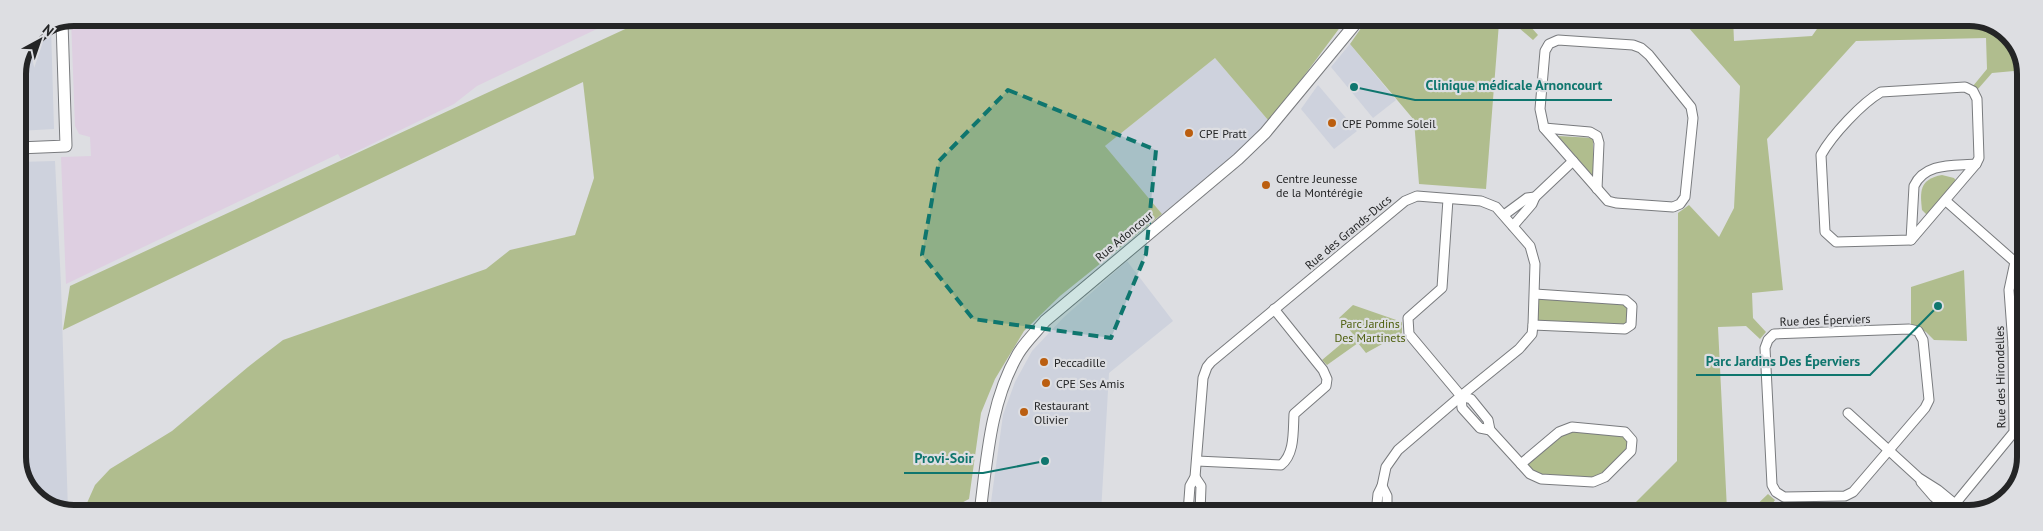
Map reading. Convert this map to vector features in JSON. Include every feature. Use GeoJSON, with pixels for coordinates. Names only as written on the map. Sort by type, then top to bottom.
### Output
{"type":"FeatureCollection","features":[{"type":"Feature","properties":{"kind":"street","name":"Rue Adoncour"},"geometry":{"type":"LineString","coordinates":[[981,505],[991,427],[1001,389],[1018,353],[1044,321],[1252,146],[1271,126],[1353,26]]}},
{"type":"Feature","properties":{"kind":"street"},"geometry":{"type":"LineString","coordinates":[[26,148],[66,146],[62,28]]}},
{"type":"Feature","properties":{"kind":"street"},"geometry":{"type":"LineString","coordinates":[[1558,40],[1633,45],[1641,48],[1650,55],[1691,107],[1693,118],[1685,197],[1680,204],[1673,207],[1608,201],[1544,128],[1540,109],[1545,51],[1549,44],[1558,40]]}},
{"type":"Feature","properties":{"kind":"street"},"geometry":{"type":"LineString","coordinates":[[1965,87],[1973,91],[1977,99],[1979,158],[1976,164],[1911,240],[1836,242],[1828,237],[1825,232],[1821,155],[1827,144],[1870,98],[1881,92],[1965,87]]}},
{"type":"Feature","properties":{"kind":"street"},"geometry":{"type":"LineString","coordinates":[[1544,128],[1590,132],[1597,136],[1599,143],[1597,189]]}},
{"type":"Feature","properties":{"kind":"street"},"geometry":{"type":"LineString","coordinates":[[1513,226],[1532,204],[1535,197],[1573,161]]}},
{"type":"Feature","properties":{"kind":"street"},"geometry":{"type":"LineString","coordinates":[[1911,240],[1914,186],[1918,178],[1930,168],[1976,164]]}},
{"type":"Feature","properties":{"kind":"street","name":"Rue des Grands-Ducs"},"geometry":{"type":"LineString","coordinates":[[1189,505],[1190,486],[1195,477],[1203,378],[1207,367],[1404,201],[1418,196],[1481,201],[1496,207],[1530,246],[1535,264],[1532,334],[1519,350],[1460,396],[1398,450],[1386,467],[1377,505]]}},
{"type":"Feature","properties":{"kind":"street"},"geometry":{"type":"LineString","coordinates":[[1504,216],[1527,198],[1535,197]]}},
{"type":"Feature","properties":{"kind":"street"},"geometry":{"type":"LineString","coordinates":[[1448,199],[1442,288],[1408,318],[1409,334],[1460,396],[1462,408],[1480,428],[1490,430],[1530,474],[1540,479],[1593,482],[1605,477],[1631,451],[1632,440],[1625,432],[1572,427],[1559,432],[1521,464]]}},
{"type":"Feature","properties":{"kind":"street"},"geometry":{"type":"LineString","coordinates":[[1946,201],[2015,262]]}},
{"type":"Feature","properties":{"kind":"street","name":"Rue des Hirondelles"},"geometry":{"type":"LineString","coordinates":[[1956,505],[2014,432],[2013,345],[2009,290],[2015,262]]}},
{"type":"Feature","properties":{"kind":"street"},"geometry":{"type":"LineString","coordinates":[[1533,325],[1625,329],[1631,325],[1632,306],[1625,300],[1535,294]]}},
{"type":"Feature","properties":{"kind":"street"},"geometry":{"type":"LineString","coordinates":[[1197,461],[1281,465],[1287,460],[1291,452],[1294,414],[1326,386],[1327,379],[1323,370],[1274,310]]}},
{"type":"Feature","properties":{"kind":"street","name":"Rue des Éperviers"},"geometry":{"type":"LineString","coordinates":[[1909,329],[1918,331],[1924,340],[1929,400],[1926,408],[1889,450],[1852,492],[1845,496],[1784,497],[1776,492],[1772,485],[1765,348],[1768,340],[1774,334],[1909,329]]}},
{"type":"Feature","properties":{"kind":"street"},"geometry":{"type":"LineString","coordinates":[[1848,413],[1919,478],[1938,490],[1948,505]]}},
{"type":"Feature","properties":{"kind":"street","name":"Rue des Grands-Ducs"},"geometry":{"type":"LineString","coordinates":[[1195,477],[1201,486],[1200,505]]}},
{"type":"Feature","properties":{"kind":"street","name":"Rue des Grands-Ducs"},"geometry":{"type":"LineString","coordinates":[[1382,486],[1388,496],[1387,505]]}},
{"type":"Feature","properties":{"kind":"highlighted area"},"geometry":{"type":"Polygon","coordinates":[[[1008,90],[1156,150],[1146,254],[1111,338],[973,319],[922,255],[939,161],[1008,90]]]}},
{"type":"Feature","properties":{"kind":"shaded area"},"geometry":{"type":"Polygon","coordinates":[[[71,26],[603,26],[477,86],[454,104],[341,159],[338,154],[66,284],[61,157],[91,156],[90,137],[79,134],[75,126],[71,26]]]}},
{"type":"Feature","properties":{"kind":"shaded area"},"geometry":{"type":"Polygon","coordinates":[[[51,32],[54,129],[26,131],[27,65],[34,48],[40,40],[51,32]]]}},
{"type":"Feature","properties":{"kind":"shaded area"},"geometry":{"type":"Polygon","coordinates":[[[1350,44],[1396,100],[1373,118],[1331,67],[1350,44]]]}},
{"type":"Feature","properties":{"kind":"shaded area","name":"CPE Pratt"},"geometry":{"type":"Polygon","coordinates":[[[1215,58],[1268,120],[1245,147],[1162,214],[1105,146],[1215,58]]]}},
{"type":"Feature","properties":{"kind":"shaded area","name":"CPE Pomme Soleil"},"geometry":{"type":"Polygon","coordinates":[[[1318,85],[1357,131],[1334,149],[1301,109],[1318,85]]]}},
{"type":"Feature","properties":{"kind":"shaded area"},"geometry":{"type":"Polygon","coordinates":[[[55,161],[68,504],[50,498],[38,488],[30,475],[26,460],[26,162],[55,161]]]}},
{"type":"Feature","properties":{"kind":"shaded area"},"geometry":{"type":"Polygon","coordinates":[[[1127,261],[1173,321],[1109,373],[1101,505],[992,505],[991,502],[1003,415],[1015,382],[1032,351],[1063,318],[1127,261]]]}},
{"type":"Feature","properties":{"kind":"green space"},"geometry":{"type":"Polygon","coordinates":[[[632,26],[1341,26],[1289,96],[1268,120],[1215,58],[1105,146],[1162,214],[1060,296],[1024,331],[995,379],[981,413],[969,499],[958,505],[86,505],[95,485],[110,469],[172,431],[283,340],[486,269],[510,250],[575,235],[594,178],[583,82],[63,330],[70,286],[632,26]]]}},
{"type":"Feature","properties":{"kind":"green space"},"geometry":{"type":"Polygon","coordinates":[[[1362,26],[1499,26],[1486,189],[1419,184],[1414,120],[1350,44],[1362,26]]]}},
{"type":"Feature","properties":{"kind":"green space"},"geometry":{"type":"Polygon","coordinates":[[[1517,26],[1530,26],[1538,35],[1533,40],[1517,26]]]}},
{"type":"Feature","properties":{"kind":"green space"},"geometry":{"type":"Polygon","coordinates":[[[1687,26],[1733,26],[1734,41],[1812,36],[1819,26],[1978,27],[1993,33],[2005,43],[2013,56],[2017,71],[1992,73],[1978,89],[1973,86],[1987,69],[1986,38],[1856,41],[1767,139],[1783,290],[1752,293],[1753,318],[1766,332],[1760,339],[1746,326],[1718,327],[1727,505],[1633,505],[1677,461],[1678,213],[1689,205],[1719,237],[1734,208],[1740,86],[1687,26]]]}},
{"type":"Feature","properties":{"kind":"green space"},"geometry":{"type":"Polygon","coordinates":[[[1558,136],[1593,138],[1593,176],[1558,136]]]}},
{"type":"Feature","properties":{"kind":"green space"},"geometry":{"type":"Polygon","coordinates":[[[1942,175],[1954,178],[1957,182],[1931,215],[1926,214],[1922,210],[1921,192],[1923,187],[1929,180],[1942,175]]]}},
{"type":"Feature","properties":{"kind":"green space"},"geometry":{"type":"Polygon","coordinates":[[[1964,270],[1967,341],[1934,340],[1926,332],[1911,324],[1911,287],[1964,270]]]}},
{"type":"Feature","properties":{"kind":"green space"},"geometry":{"type":"Polygon","coordinates":[[[1535,294],[1625,300],[1632,306],[1631,325],[1533,325],[1535,294]]]}},
{"type":"Feature","properties":{"kind":"green space","name":"Parc Jardins Des Martinets"},"geometry":{"type":"Polygon","coordinates":[[[1353,305],[1402,322],[1402,333],[1366,353],[1358,343],[1327,365],[1322,360],[1353,334],[1339,318],[1353,305]]]}},
{"type":"Feature","properties":{"kind":"green space"},"geometry":{"type":"Polygon","coordinates":[[[1572,427],[1625,432],[1631,451],[1593,482],[1541,479],[1521,464],[1572,427]]]}},
{"type":"Feature","properties":{"kind":"green space"},"geometry":{"type":"Polygon","coordinates":[[[1768,494],[1775,500],[1772,505],[1756,505],[1768,494]]]}},
{"type":"Feature","properties":{"kind":"place","name":"Clinique médicale Arnoncourt"},"geometry":{"type":"Point","coordinates":[1354,87]}},
{"type":"Feature","properties":{"kind":"place","name":"CPE Pomme Soleil"},"geometry":{"type":"Point","coordinates":[1332,123]}},
{"type":"Feature","properties":{"kind":"place","name":"CPE Pratt"},"geometry":{"type":"Point","coordinates":[1189,133]}},
{"type":"Feature","properties":{"kind":"place","name":"Centre Jeunesse de la Montérégie"},"geometry":{"type":"Point","coordinates":[1266,185]}},
{"type":"Feature","properties":{"kind":"place","name":"Parc Jardins Des Éperviers"},"geometry":{"type":"Point","coordinates":[1938,306]}},
{"type":"Feature","properties":{"kind":"place","name":"Peccadille"},"geometry":{"type":"Point","coordinates":[1044,362]}},
{"type":"Feature","properties":{"kind":"place","name":"CPE Ses Amis"},"geometry":{"type":"Point","coordinates":[1046,383]}},
{"type":"Feature","properties":{"kind":"place","name":"Restaurant Olivier"},"geometry":{"type":"Point","coordinates":[1024,412]}},
{"type":"Feature","properties":{"kind":"place","name":"Provi-Soir"},"geometry":{"type":"Point","coordinates":[1045,461]}}]}
